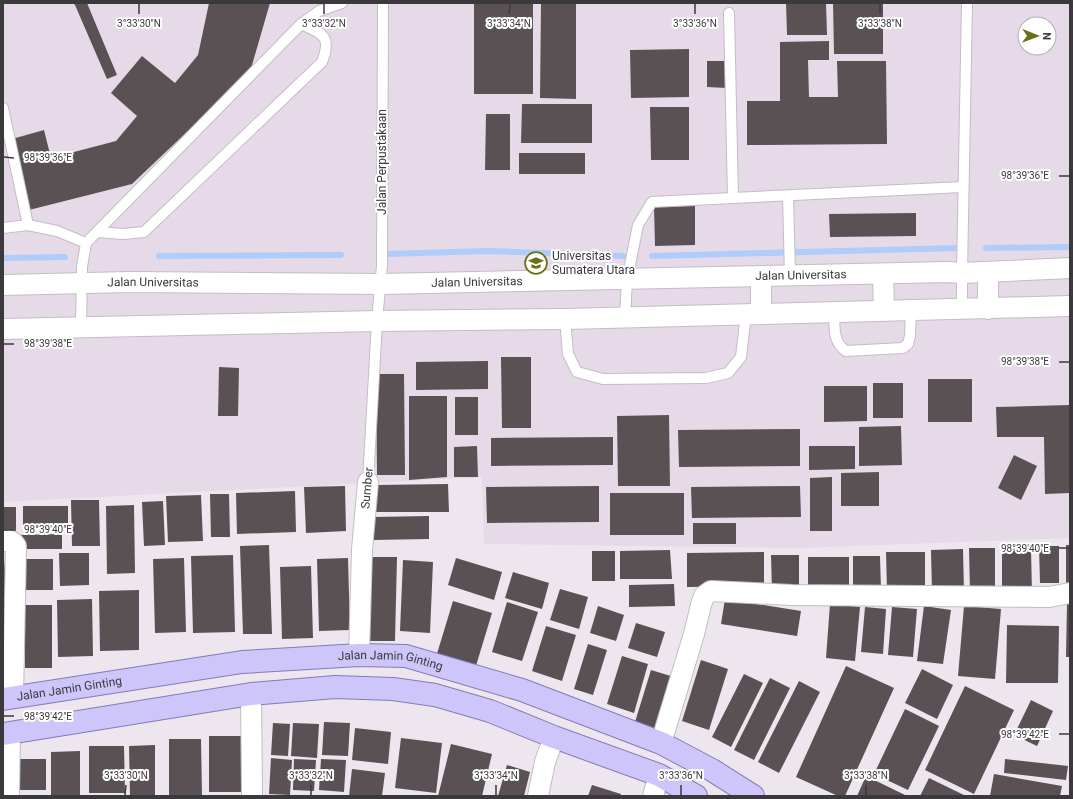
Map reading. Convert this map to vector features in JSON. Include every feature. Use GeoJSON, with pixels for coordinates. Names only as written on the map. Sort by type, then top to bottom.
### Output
{"type":"FeatureCollection","features":[{"type":"Feature","properties":{"kind":"main road","name":"Jalan Jamin Ginting"},"geometry":{"type":"LineString","coordinates":[[8,698],[242,662],[359,655],[406,656],[522,690],[661,743],[712,770],[753,796]]}},
{"type":"Feature","properties":{"kind":"main road"},"geometry":{"type":"LineString","coordinates":[[6,733],[251,694],[335,687],[393,689],[435,695],[490,711],[554,737],[659,775],[696,796]]}},
{"type":"Feature","properties":{"kind":"street","name":"Jalan Universitas"},"geometry":{"type":"LineString","coordinates":[[3,285],[129,282],[381,284],[962,273],[1070,268]]}},
{"type":"Feature","properties":{"kind":"street"},"geometry":{"type":"LineString","coordinates":[[988,272],[988,309]]}},
{"type":"Feature","properties":{"kind":"street"},"geometry":{"type":"LineString","coordinates":[[883,274],[884,310]]}},
{"type":"Feature","properties":{"kind":"street"},"geometry":{"type":"LineString","coordinates":[[754,314],[761,277]]}},
{"type":"Feature","properties":{"kind":"street"},"geometry":{"type":"LineString","coordinates":[[3,329],[377,321],[565,319],[1070,306]]}},
{"type":"Feature","properties":{"kind":"street","name":"Sumber"},"geometry":{"type":"LineString","coordinates":[[359,655],[362,550],[368,482]]}},
{"type":"Feature","properties":{"kind":"street"},"geometry":{"type":"LineString","coordinates":[[3,541],[10,540],[14,542],[16,546],[8,698]]}},
{"type":"Feature","properties":{"kind":"street"},"geometry":{"type":"LineString","coordinates":[[661,743],[704,596],[711,591],[792,595],[1049,597],[1070,594]]}},
{"type":"Feature","properties":{"kind":"street"},"geometry":{"type":"LineString","coordinates":[[251,694],[252,796]]}},
{"type":"Feature","properties":{"kind":"street"},"geometry":{"type":"LineString","coordinates":[[6,733],[9,796]]}},
{"type":"Feature","properties":{"kind":"street"},"geometry":{"type":"LineString","coordinates":[[538,796],[545,762],[554,737]]}},
{"type":"Feature","properties":{"kind":"street"},"geometry":{"type":"LineString","coordinates":[[653,796],[659,775]]}},
{"type":"Feature","properties":{"kind":"lane"},"geometry":{"type":"LineString","coordinates":[[81,327],[82,267],[86,243],[319,7],[342,3]]}},
{"type":"Feature","properties":{"kind":"lane","name":"Jalan Perpustakaan"},"geometry":{"type":"LineString","coordinates":[[377,321],[382,265],[383,3]]}},
{"type":"Feature","properties":{"kind":"lane"},"geometry":{"type":"LineString","coordinates":[[962,309],[967,3]]}},
{"type":"Feature","properties":{"kind":"lane"},"geometry":{"type":"LineString","coordinates":[[729,13],[733,198]]}},
{"type":"Feature","properties":{"kind":"lane"},"geometry":{"type":"LineString","coordinates":[[97,232],[123,234],[144,232],[322,62],[327,49],[326,39],[318,32],[301,24]]}},
{"type":"Feature","properties":{"kind":"lane"},"geometry":{"type":"LineString","coordinates":[[3,108],[28,225]]}},
{"type":"Feature","properties":{"kind":"lane"},"geometry":{"type":"LineString","coordinates":[[625,317],[627,280],[638,225],[652,202],[963,187]]}},
{"type":"Feature","properties":{"kind":"lane"},"geometry":{"type":"LineString","coordinates":[[788,196],[790,276]]}},
{"type":"Feature","properties":{"kind":"lane"},"geometry":{"type":"LineString","coordinates":[[3,228],[28,225],[57,231],[86,243]]}},
{"type":"Feature","properties":{"kind":"lane"},"geometry":{"type":"LineString","coordinates":[[834,312],[835,338],[840,347],[846,351],[903,348],[908,344],[910,336],[911,310]]}},
{"type":"Feature","properties":{"kind":"lane"},"geometry":{"type":"LineString","coordinates":[[565,319],[568,354],[577,372],[603,379],[706,378],[728,373],[741,357],[754,314]]}},
{"type":"Feature","properties":{"kind":"lane","name":"Sumber"},"geometry":{"type":"LineString","coordinates":[[368,482],[377,321]]}},
{"type":"Feature","properties":{"kind":"shaded area","name":"Universitas Sumatera Utara"},"geometry":{"type":"Polygon","coordinates":[[[3,3],[1070,3],[1070,538],[800,548],[484,544],[482,477],[3,502],[3,3]]]}},
{"type":"Feature","properties":{"kind":"building"},"geometry":{"type":"Polygon","coordinates":[[[73,3],[87,3],[117,75],[107,79],[73,3]]]}},
{"type":"Feature","properties":{"kind":"building"},"geometry":{"type":"Polygon","coordinates":[[[209,3],[270,3],[250,72],[132,184],[29,210],[12,139],[44,130],[51,158],[116,141],[137,116],[111,93],[142,56],[175,83],[198,55],[209,3]]]}},
{"type":"Feature","properties":{"kind":"building"},"geometry":{"type":"Polygon","coordinates":[[[474,3],[533,3],[533,94],[474,94],[474,3]]]}},
{"type":"Feature","properties":{"kind":"building"},"geometry":{"type":"Polygon","coordinates":[[[541,3],[576,3],[576,99],[540,98],[541,3]]]}},
{"type":"Feature","properties":{"kind":"building"},"geometry":{"type":"Polygon","coordinates":[[[786,3],[826,3],[827,35],[787,35],[786,3]]]}},
{"type":"Feature","properties":{"kind":"building"},"geometry":{"type":"Polygon","coordinates":[[[833,3],[883,3],[883,54],[834,54],[833,3]]]}},
{"type":"Feature","properties":{"kind":"building"},"geometry":{"type":"Polygon","coordinates":[[[829,41],[829,60],[808,60],[809,97],[838,97],[837,61],[886,61],[887,144],[747,145],[747,101],[780,101],[780,42],[829,41]]]}},
{"type":"Feature","properties":{"kind":"building"},"geometry":{"type":"Polygon","coordinates":[[[689,49],[689,97],[631,98],[630,50],[689,49]]]}},
{"type":"Feature","properties":{"kind":"building"},"geometry":{"type":"Polygon","coordinates":[[[707,61],[727,61],[727,88],[707,87],[707,61]]]}},
{"type":"Feature","properties":{"kind":"building"},"geometry":{"type":"Polygon","coordinates":[[[522,104],[592,104],[592,143],[521,143],[522,104]]]}},
{"type":"Feature","properties":{"kind":"building"},"geometry":{"type":"Polygon","coordinates":[[[650,107],[689,107],[689,160],[651,160],[650,107]]]}},
{"type":"Feature","properties":{"kind":"building"},"geometry":{"type":"Polygon","coordinates":[[[486,114],[510,114],[510,170],[485,170],[486,114]]]}},
{"type":"Feature","properties":{"kind":"building"},"geometry":{"type":"Polygon","coordinates":[[[519,153],[585,153],[585,174],[519,174],[519,153]]]}},
{"type":"Feature","properties":{"kind":"building"},"geometry":{"type":"Polygon","coordinates":[[[695,206],[695,245],[655,246],[654,207],[695,206]]]}},
{"type":"Feature","properties":{"kind":"building"},"geometry":{"type":"Polygon","coordinates":[[[916,213],[916,236],[830,237],[829,214],[916,213]]]}},
{"type":"Feature","properties":{"kind":"building"},"geometry":{"type":"Polygon","coordinates":[[[501,357],[531,357],[531,428],[502,428],[501,357]]]}},
{"type":"Feature","properties":{"kind":"building"},"geometry":{"type":"Polygon","coordinates":[[[488,361],[488,389],[416,390],[416,362],[488,361]]]}},
{"type":"Feature","properties":{"kind":"building"},"geometry":{"type":"Polygon","coordinates":[[[219,367],[239,368],[238,416],[218,416],[219,367]]]}},
{"type":"Feature","properties":{"kind":"building"},"geometry":{"type":"Polygon","coordinates":[[[376,374],[404,374],[405,475],[377,475],[376,374]]]}},
{"type":"Feature","properties":{"kind":"building"},"geometry":{"type":"Polygon","coordinates":[[[928,379],[972,379],[972,422],[928,422],[928,379]]]}},
{"type":"Feature","properties":{"kind":"building"},"geometry":{"type":"Polygon","coordinates":[[[873,383],[903,383],[903,418],[873,418],[873,383]]]}},
{"type":"Feature","properties":{"kind":"building"},"geometry":{"type":"Polygon","coordinates":[[[824,386],[867,386],[867,421],[824,422],[824,386]]]}},
{"type":"Feature","properties":{"kind":"building"},"geometry":{"type":"Polygon","coordinates":[[[409,396],[447,396],[447,477],[409,480],[409,396]]]}},
{"type":"Feature","properties":{"kind":"building"},"geometry":{"type":"Polygon","coordinates":[[[455,397],[478,397],[478,435],[455,435],[455,397]]]}},
{"type":"Feature","properties":{"kind":"building"},"geometry":{"type":"Polygon","coordinates":[[[1070,405],[1070,493],[1045,494],[1044,437],[997,437],[996,407],[1070,405]]]}},
{"type":"Feature","properties":{"kind":"building"},"geometry":{"type":"Polygon","coordinates":[[[669,415],[670,486],[618,486],[617,416],[669,415]]]}},
{"type":"Feature","properties":{"kind":"building"},"geometry":{"type":"Polygon","coordinates":[[[901,426],[902,465],[859,466],[859,427],[901,426]]]}},
{"type":"Feature","properties":{"kind":"building"},"geometry":{"type":"Polygon","coordinates":[[[800,429],[800,466],[679,467],[678,430],[800,429]]]}},
{"type":"Feature","properties":{"kind":"building"},"geometry":{"type":"Polygon","coordinates":[[[613,437],[613,465],[491,466],[491,438],[613,437]]]}},
{"type":"Feature","properties":{"kind":"building"},"geometry":{"type":"Polygon","coordinates":[[[477,446],[478,477],[454,477],[454,447],[477,446]]]}},
{"type":"Feature","properties":{"kind":"building"},"geometry":{"type":"Polygon","coordinates":[[[809,446],[855,446],[855,469],[809,470],[809,446]]]}},
{"type":"Feature","properties":{"kind":"building"},"geometry":{"type":"Polygon","coordinates":[[[1014,455],[1037,466],[1021,500],[998,488],[1014,455]]]}},
{"type":"Feature","properties":{"kind":"building"},"geometry":{"type":"Polygon","coordinates":[[[879,472],[879,506],[841,506],[841,473],[879,472]]]}},
{"type":"Feature","properties":{"kind":"building"},"geometry":{"type":"Polygon","coordinates":[[[832,477],[832,531],[810,531],[810,478],[832,477]]]}},
{"type":"Feature","properties":{"kind":"building"},"geometry":{"type":"Polygon","coordinates":[[[448,484],[449,512],[376,512],[376,485],[448,484]]]}},
{"type":"Feature","properties":{"kind":"building"},"geometry":{"type":"Polygon","coordinates":[[[345,486],[346,531],[306,533],[304,487],[345,486]]]}},
{"type":"Feature","properties":{"kind":"building"},"geometry":{"type":"Polygon","coordinates":[[[599,486],[599,522],[487,523],[486,487],[599,486]]]}},
{"type":"Feature","properties":{"kind":"building"},"geometry":{"type":"Polygon","coordinates":[[[800,486],[801,517],[692,518],[691,487],[800,486]]]}},
{"type":"Feature","properties":{"kind":"building"},"geometry":{"type":"Polygon","coordinates":[[[295,491],[296,532],[237,534],[236,493],[295,491]]]}},
{"type":"Feature","properties":{"kind":"building"},"geometry":{"type":"Polygon","coordinates":[[[610,493],[684,493],[684,535],[610,535],[610,493]]]}},
{"type":"Feature","properties":{"kind":"building"},"geometry":{"type":"Polygon","coordinates":[[[210,494],[229,494],[230,537],[211,537],[210,494]]]}},
{"type":"Feature","properties":{"kind":"building"},"geometry":{"type":"Polygon","coordinates":[[[201,495],[203,541],[168,542],[166,496],[201,495]]]}},
{"type":"Feature","properties":{"kind":"building"},"geometry":{"type":"Polygon","coordinates":[[[71,500],[99,500],[100,546],[72,546],[71,500]]]}},
{"type":"Feature","properties":{"kind":"building"},"geometry":{"type":"Polygon","coordinates":[[[163,501],[165,545],[144,546],[142,502],[163,501]]]}},
{"type":"Feature","properties":{"kind":"building"},"geometry":{"type":"Polygon","coordinates":[[[134,505],[135,573],[107,574],[106,506],[134,505]]]}},
{"type":"Feature","properties":{"kind":"building"},"geometry":{"type":"Polygon","coordinates":[[[23,506],[68,506],[68,528],[23,528],[23,506]]]}},
{"type":"Feature","properties":{"kind":"building"},"geometry":{"type":"Polygon","coordinates":[[[3,507],[16,507],[16,531],[3,531],[3,507]]]}},
{"type":"Feature","properties":{"kind":"building"},"geometry":{"type":"Polygon","coordinates":[[[429,516],[429,539],[373,540],[373,517],[429,516]]]}},
{"type":"Feature","properties":{"kind":"building"},"geometry":{"type":"Polygon","coordinates":[[[693,523],[736,523],[736,544],[693,544],[693,523]]]}},
{"type":"Feature","properties":{"kind":"building"},"geometry":{"type":"Polygon","coordinates":[[[62,534],[62,549],[18,549],[18,535],[62,534]]]}},
{"type":"Feature","properties":{"kind":"building"},"geometry":{"type":"Polygon","coordinates":[[[269,545],[272,634],[243,634],[240,546],[269,545]]]}},
{"type":"Feature","properties":{"kind":"building"},"geometry":{"type":"Polygon","coordinates":[[[1066,545],[1070,545],[1070,587],[1066,587],[1066,545]]]}},
{"type":"Feature","properties":{"kind":"building"},"geometry":{"type":"Polygon","coordinates":[[[1039,546],[1059,546],[1059,583],[1040,583],[1039,546]]]}},
{"type":"Feature","properties":{"kind":"building"},"geometry":{"type":"Polygon","coordinates":[[[969,548],[995,548],[995,592],[970,592],[969,548]]]}},
{"type":"Feature","properties":{"kind":"building"},"geometry":{"type":"Polygon","coordinates":[[[1002,548],[1031,548],[1032,594],[1002,594],[1002,548]]]}},
{"type":"Feature","properties":{"kind":"building"},"geometry":{"type":"Polygon","coordinates":[[[963,549],[964,592],[932,592],[931,550],[963,549]]]}},
{"type":"Feature","properties":{"kind":"building"},"geometry":{"type":"Polygon","coordinates":[[[670,550],[672,579],[620,579],[620,551],[670,550]]]}},
{"type":"Feature","properties":{"kind":"building"},"geometry":{"type":"Polygon","coordinates":[[[592,551],[615,551],[615,581],[592,581],[592,551]]]}},
{"type":"Feature","properties":{"kind":"building"},"geometry":{"type":"Polygon","coordinates":[[[764,552],[764,586],[687,587],[687,553],[764,552]]]}},
{"type":"Feature","properties":{"kind":"building"},"geometry":{"type":"Polygon","coordinates":[[[886,552],[925,552],[925,591],[887,591],[886,552]]]}},
{"type":"Feature","properties":{"kind":"building"},"geometry":{"type":"Polygon","coordinates":[[[59,553],[89,553],[89,585],[60,586],[59,553]]]}},
{"type":"Feature","properties":{"kind":"building"},"geometry":{"type":"Polygon","coordinates":[[[233,555],[235,632],[193,633],[191,556],[233,555]]]}},
{"type":"Feature","properties":{"kind":"building"},"geometry":{"type":"Polygon","coordinates":[[[771,555],[799,555],[799,592],[772,592],[771,555]]]}},
{"type":"Feature","properties":{"kind":"building"},"geometry":{"type":"Polygon","coordinates":[[[853,556],[880,556],[881,590],[853,590],[853,556]]]}},
{"type":"Feature","properties":{"kind":"building"},"geometry":{"type":"Polygon","coordinates":[[[368,557],[397,557],[395,641],[366,641],[368,557]]]}},
{"type":"Feature","properties":{"kind":"building"},"geometry":{"type":"Polygon","coordinates":[[[808,557],[849,557],[849,588],[808,588],[808,557]]]}},
{"type":"Feature","properties":{"kind":"building"},"geometry":{"type":"Polygon","coordinates":[[[184,558],[186,632],[155,633],[153,559],[184,558]]]}},
{"type":"Feature","properties":{"kind":"building"},"geometry":{"type":"Polygon","coordinates":[[[348,558],[350,630],[319,631],[317,559],[348,558]]]}},
{"type":"Feature","properties":{"kind":"building"},"geometry":{"type":"Polygon","coordinates":[[[456,558],[502,572],[494,600],[448,585],[456,558]]]}},
{"type":"Feature","properties":{"kind":"building"},"geometry":{"type":"Polygon","coordinates":[[[20,559],[53,559],[53,590],[20,590],[20,559]]]}},
{"type":"Feature","properties":{"kind":"building"},"geometry":{"type":"Polygon","coordinates":[[[4,560],[9,609],[3,609],[4,560]]]}},
{"type":"Feature","properties":{"kind":"building"},"geometry":{"type":"Polygon","coordinates":[[[403,560],[433,562],[430,633],[400,631],[403,560]]]}},
{"type":"Feature","properties":{"kind":"building"},"geometry":{"type":"Polygon","coordinates":[[[311,566],[313,638],[282,639],[280,567],[311,566]]]}},
{"type":"Feature","properties":{"kind":"building"},"geometry":{"type":"Polygon","coordinates":[[[513,572],[549,583],[542,609],[505,598],[513,572]]]}},
{"type":"Feature","properties":{"kind":"building"},"geometry":{"type":"Polygon","coordinates":[[[674,584],[675,606],[629,607],[629,585],[674,584]]]}},
{"type":"Feature","properties":{"kind":"building"},"geometry":{"type":"Polygon","coordinates":[[[560,589],[588,597],[579,629],[550,620],[560,589]]]}},
{"type":"Feature","properties":{"kind":"building"},"geometry":{"type":"Polygon","coordinates":[[[139,590],[139,650],[100,651],[99,591],[139,590]]]}},
{"type":"Feature","properties":{"kind":"building"},"geometry":{"type":"Polygon","coordinates":[[[92,599],[93,656],[58,657],[57,600],[92,599]]]}},
{"type":"Feature","properties":{"kind":"building"},"geometry":{"type":"Polygon","coordinates":[[[725,599],[801,611],[797,636],[721,624],[725,599]]]}},
{"type":"Feature","properties":{"kind":"building"},"geometry":{"type":"Polygon","coordinates":[[[453,601],[492,613],[475,669],[436,657],[453,601]]]}},
{"type":"Feature","properties":{"kind":"building"},"geometry":{"type":"Polygon","coordinates":[[[507,602],[538,612],[522,661],[492,652],[507,602]]]}},
{"type":"Feature","properties":{"kind":"building"},"geometry":{"type":"Polygon","coordinates":[[[1067,603],[1070,603],[1070,657],[1066,657],[1067,603]]]}},
{"type":"Feature","properties":{"kind":"building"},"geometry":{"type":"Polygon","coordinates":[[[830,604],[860,607],[855,661],[826,658],[830,604]]]}},
{"type":"Feature","properties":{"kind":"building"},"geometry":{"type":"Polygon","coordinates":[[[25,605],[52,605],[52,668],[25,668],[25,605]]]}},
{"type":"Feature","properties":{"kind":"building"},"geometry":{"type":"Polygon","coordinates":[[[598,606],[624,615],[616,641],[590,633],[598,606]]]}},
{"type":"Feature","properties":{"kind":"building"},"geometry":{"type":"Polygon","coordinates":[[[924,606],[951,610],[943,664],[917,661],[924,606]]]}},
{"type":"Feature","properties":{"kind":"building"},"geometry":{"type":"Polygon","coordinates":[[[964,606],[1001,609],[995,679],[958,676],[964,606]]]}},
{"type":"Feature","properties":{"kind":"building"},"geometry":{"type":"Polygon","coordinates":[[[865,607],[886,609],[883,654],[861,652],[865,607]]]}},
{"type":"Feature","properties":{"kind":"building"},"geometry":{"type":"Polygon","coordinates":[[[892,607],[917,609],[913,657],[888,655],[892,607]]]}},
{"type":"Feature","properties":{"kind":"building"},"geometry":{"type":"Polygon","coordinates":[[[3,614],[10,671],[3,672],[3,614]]]}},
{"type":"Feature","properties":{"kind":"building"},"geometry":{"type":"Polygon","coordinates":[[[636,623],[665,632],[657,657],[628,648],[636,623]]]}},
{"type":"Feature","properties":{"kind":"building"},"geometry":{"type":"Polygon","coordinates":[[[1007,625],[1059,626],[1058,683],[1006,683],[1007,625]]]}},
{"type":"Feature","properties":{"kind":"building"},"geometry":{"type":"Polygon","coordinates":[[[546,626],[576,635],[562,681],[532,671],[546,626]]]}},
{"type":"Feature","properties":{"kind":"building"},"geometry":{"type":"Polygon","coordinates":[[[588,644],[607,650],[593,695],[574,689],[588,644]]]}},
{"type":"Feature","properties":{"kind":"building"},"geometry":{"type":"Polygon","coordinates":[[[622,656],[648,664],[634,713],[607,704],[622,656]]]}},
{"type":"Feature","properties":{"kind":"building"},"geometry":{"type":"Polygon","coordinates":[[[701,660],[728,669],[709,730],[682,721],[701,660]]]}},
{"type":"Feature","properties":{"kind":"building"},"geometry":{"type":"Polygon","coordinates":[[[846,666],[894,688],[845,796],[838,796],[796,777],[846,666]]]}},
{"type":"Feature","properties":{"kind":"building"},"geometry":{"type":"Polygon","coordinates":[[[922,669],[953,685],[937,719],[905,703],[922,669]]]}},
{"type":"Feature","properties":{"kind":"building"},"geometry":{"type":"Polygon","coordinates":[[[651,670],[674,677],[658,729],[635,722],[651,670]]]}},
{"type":"Feature","properties":{"kind":"building"},"geometry":{"type":"Polygon","coordinates":[[[744,674],[763,683],[731,747],[712,737],[744,674]]]}},
{"type":"Feature","properties":{"kind":"building"},"geometry":{"type":"Polygon","coordinates":[[[770,678],[790,688],[754,760],[734,750],[770,678]]]}},
{"type":"Feature","properties":{"kind":"building"},"geometry":{"type":"Polygon","coordinates":[[[799,681],[820,692],[779,773],[758,762],[799,681]]]}},
{"type":"Feature","properties":{"kind":"building"},"geometry":{"type":"Polygon","coordinates":[[[965,686],[1014,710],[974,794],[925,770],[965,686]]]}},
{"type":"Feature","properties":{"kind":"building"},"geometry":{"type":"Polygon","coordinates":[[[1031,700],[1053,711],[1037,746],[1014,735],[1031,700]]]}},
{"type":"Feature","properties":{"kind":"building"},"geometry":{"type":"Polygon","coordinates":[[[905,709],[939,726],[908,790],[874,774],[905,709]]]}},
{"type":"Feature","properties":{"kind":"building"},"geometry":{"type":"Polygon","coordinates":[[[324,722],[350,723],[348,756],[322,755],[324,722]]]}},
{"type":"Feature","properties":{"kind":"building"},"geometry":{"type":"Polygon","coordinates":[[[273,723],[290,724],[288,756],[271,755],[273,723]]]}},
{"type":"Feature","properties":{"kind":"building"},"geometry":{"type":"Polygon","coordinates":[[[293,723],[319,724],[317,758],[291,756],[293,723]]]}},
{"type":"Feature","properties":{"kind":"building"},"geometry":{"type":"Polygon","coordinates":[[[355,728],[391,732],[388,764],[352,760],[355,728]]]}},
{"type":"Feature","properties":{"kind":"building"},"geometry":{"type":"Polygon","coordinates":[[[209,736],[245,736],[246,792],[209,792],[209,736]]]}},
{"type":"Feature","properties":{"kind":"building"},"geometry":{"type":"Polygon","coordinates":[[[401,738],[442,743],[436,793],[395,788],[401,738]]]}},
{"type":"Feature","properties":{"kind":"building"},"geometry":{"type":"Polygon","coordinates":[[[169,739],[201,739],[202,796],[169,796],[169,739]]]}},
{"type":"Feature","properties":{"kind":"building"},"geometry":{"type":"Polygon","coordinates":[[[451,744],[492,754],[482,796],[438,796],[451,744]]]}},
{"type":"Feature","properties":{"kind":"building"},"geometry":{"type":"Polygon","coordinates":[[[155,745],[155,796],[130,796],[129,746],[155,745]]]}},
{"type":"Feature","properties":{"kind":"building"},"geometry":{"type":"Polygon","coordinates":[[[89,746],[124,746],[125,793],[89,793],[89,746]]]}},
{"type":"Feature","properties":{"kind":"building"},"geometry":{"type":"Polygon","coordinates":[[[80,751],[80,796],[51,796],[51,752],[80,751]]]}},
{"type":"Feature","properties":{"kind":"building"},"geometry":{"type":"Polygon","coordinates":[[[271,758],[292,760],[290,795],[269,794],[271,758]]]}},
{"type":"Feature","properties":{"kind":"building"},"geometry":{"type":"Polygon","coordinates":[[[17,759],[46,759],[46,790],[17,790],[17,759]]]}},
{"type":"Feature","properties":{"kind":"building"},"geometry":{"type":"Polygon","coordinates":[[[294,759],[316,760],[314,791],[293,790],[294,759]]]}},
{"type":"Feature","properties":{"kind":"building"},"geometry":{"type":"Polygon","coordinates":[[[321,759],[346,760],[344,792],[319,790],[321,759]]]}},
{"type":"Feature","properties":{"kind":"building"},"geometry":{"type":"Polygon","coordinates":[[[1005,759],[1068,766],[1066,780],[1004,773],[1005,759]]]}},
{"type":"Feature","properties":{"kind":"building"},"geometry":{"type":"Polygon","coordinates":[[[507,765],[530,772],[524,796],[498,796],[507,765]]]}},
{"type":"Feature","properties":{"kind":"building"},"geometry":{"type":"Polygon","coordinates":[[[352,769],[385,773],[382,796],[349,796],[352,769]]]}},
{"type":"Feature","properties":{"kind":"building"},"geometry":{"type":"Polygon","coordinates":[[[994,774],[1062,786],[1060,796],[990,796],[994,774]]]}},
{"type":"Feature","properties":{"kind":"building"},"geometry":{"type":"Polygon","coordinates":[[[866,776],[905,795],[857,796],[866,776]]]}},
{"type":"Feature","properties":{"kind":"building"},"geometry":{"type":"Polygon","coordinates":[[[929,778],[966,796],[920,796],[929,778]]]}},
{"type":"Feature","properties":{"kind":"building"},"geometry":{"type":"Polygon","coordinates":[[[592,785],[621,794],[620,796],[588,796],[592,785]]]}},
{"type":"Feature","properties":{"kind":"waterway"},"geometry":{"type":"LineString","coordinates":[[986,248],[1070,247]]}},
{"type":"Feature","properties":{"kind":"waterway"},"geometry":{"type":"LineString","coordinates":[[652,256],[958,248]]}},
{"type":"Feature","properties":{"kind":"waterway"},"geometry":{"type":"LineString","coordinates":[[387,254],[488,251],[623,256]]}},
{"type":"Feature","properties":{"kind":"waterway"},"geometry":{"type":"LineString","coordinates":[[159,256],[341,255]]}},
{"type":"Feature","properties":{"kind":"waterway"},"geometry":{"type":"LineString","coordinates":[[3,258],[65,257]]}},
{"type":"Feature","properties":{"kind":"place","name":"Universitas Sumatera Utara"},"geometry":{"type":"Point","coordinates":[536,263]}}]}
